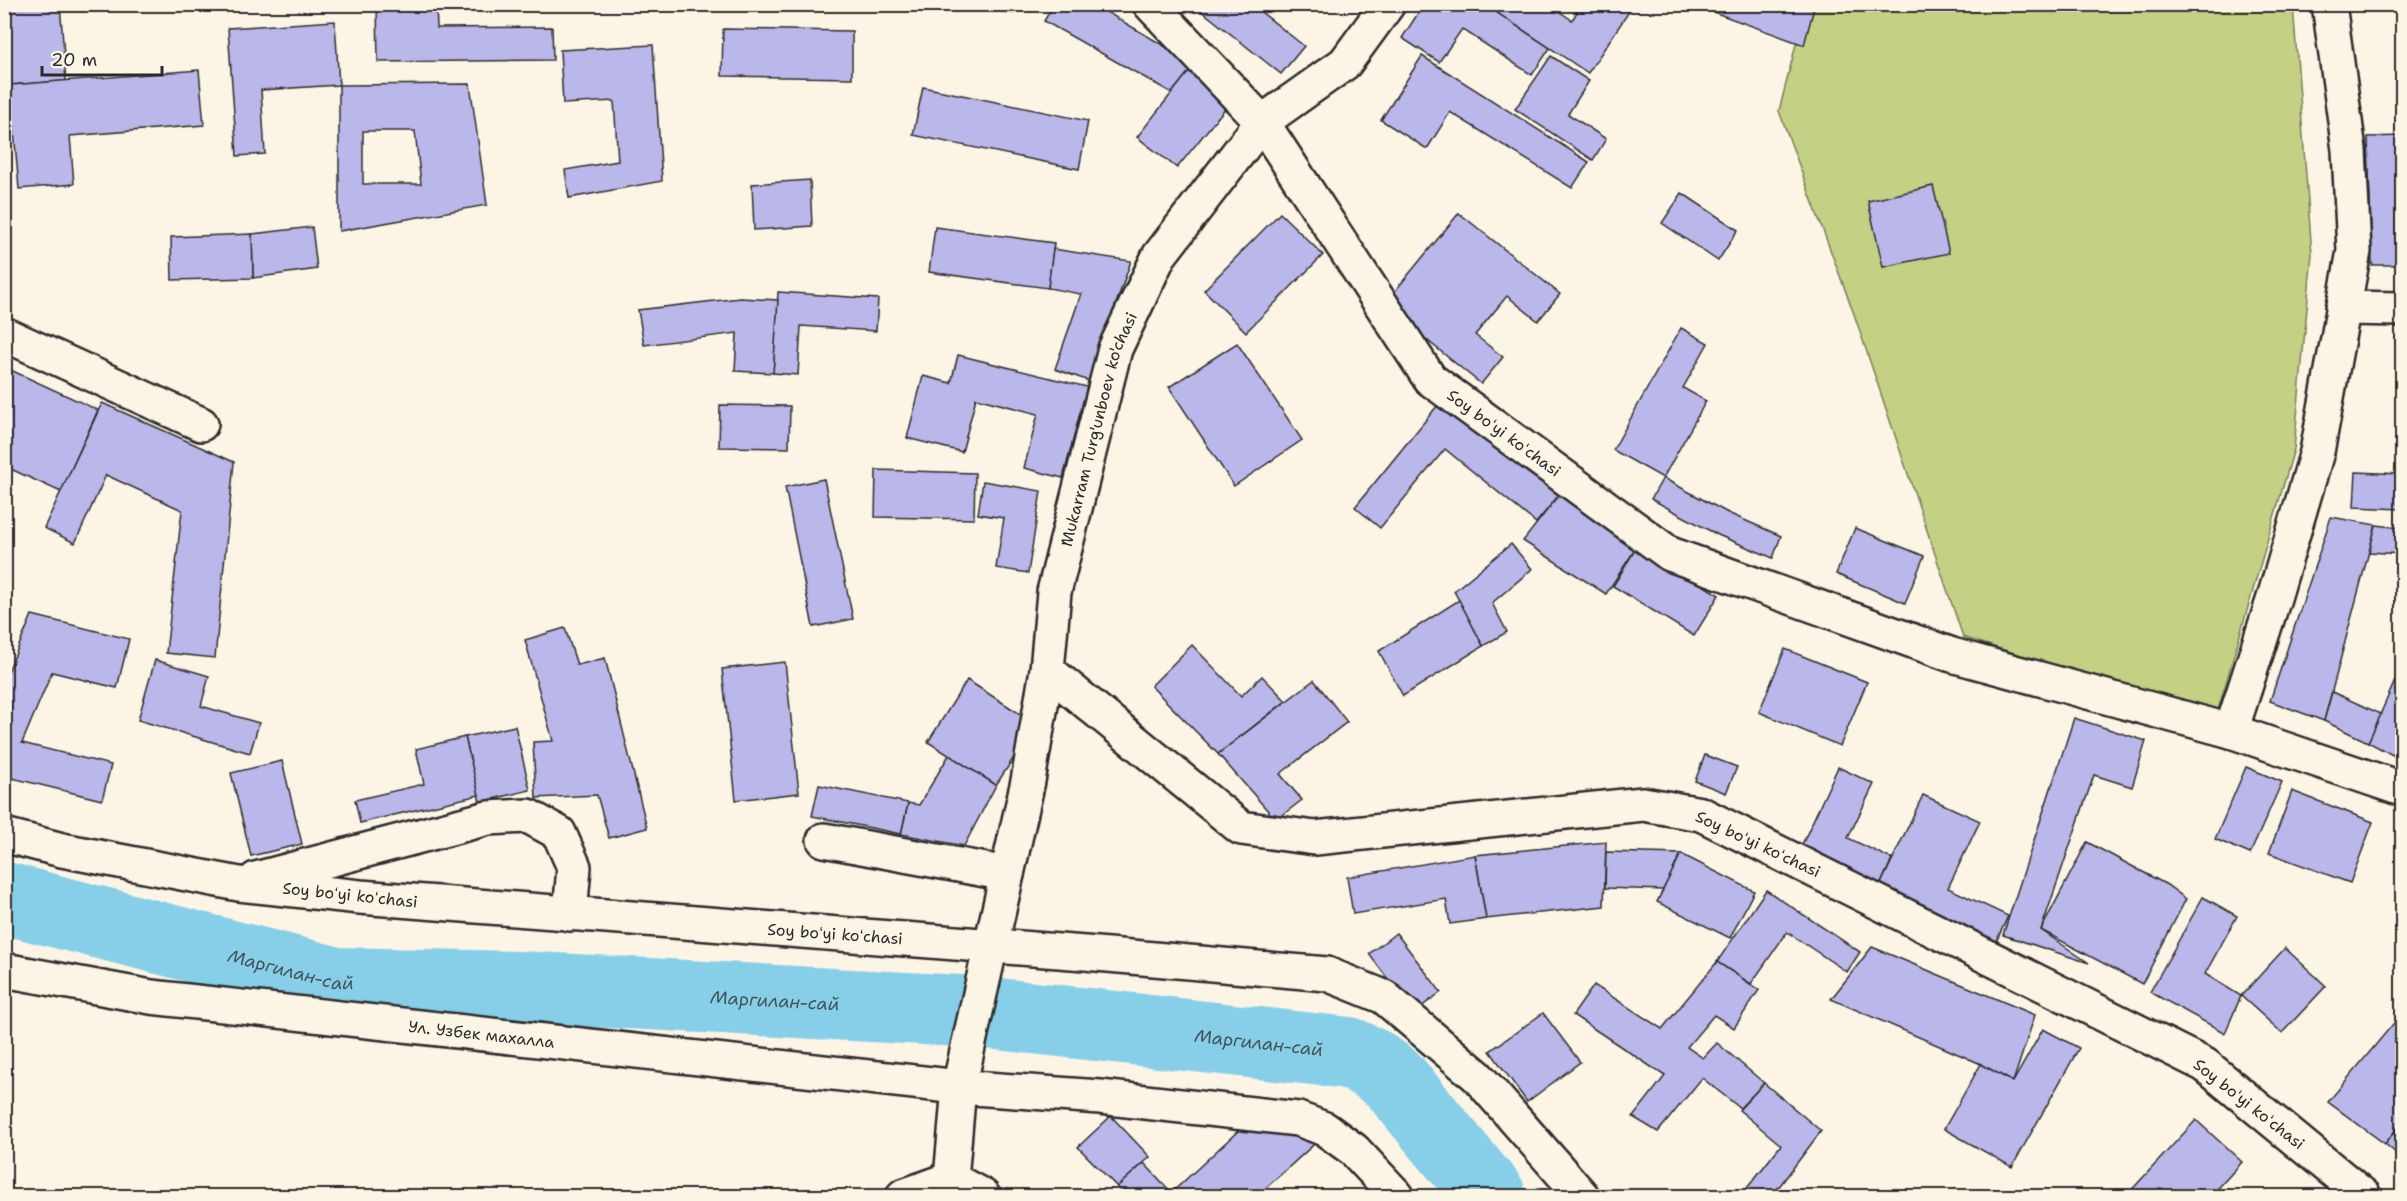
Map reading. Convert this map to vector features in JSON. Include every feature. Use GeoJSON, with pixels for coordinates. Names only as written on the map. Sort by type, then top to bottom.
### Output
{"type":"FeatureCollection","features":[{"type":"Feature","properties":{"kind":"street","name":"Soy boʻyi koʻchasi"},"geometry":{"type":"LineString","coordinates":[[1150,4],[1262,122],[1430,379],[1670,554],[1952,655],[2231,731],[2403,789]]}},
{"type":"Feature","properties":{"kind":"street","name":"Mukarram Turg'unboev ko'chasi"},"geometry":{"type":"LineString","coordinates":[[951,1179],[959,1087],[1028,781],[1047,669],[1054,592],[1115,349],[1160,256],[1262,122],[1345,63],[1388,4]]}},
{"type":"Feature","properties":{"kind":"street"},"geometry":{"type":"LineString","coordinates":[[2231,731],[2274,598],[2317,452],[2354,251],[2349,150],[2329,4]]}},
{"type":"Feature","properties":{"kind":"street"},"geometry":{"type":"LineString","coordinates":[[2343,308],[2403,309]]}},
{"type":"Feature","properties":{"kind":"street"},"geometry":{"type":"LineString","coordinates":[[4,334],[201,424]]}},
{"type":"Feature","properties":{"kind":"street","name":"Soy boʻyi koʻchasi"},"geometry":{"type":"LineString","coordinates":[[1047,669],[1241,828],[1315,838],[1643,804],[1701,814],[2205,1065],[2364,1197]]}},
{"type":"Feature","properties":{"kind":"street"},"geometry":{"type":"LineString","coordinates":[[239,884],[488,818],[528,816],[559,833],[574,867],[570,914]]}},
{"type":"Feature","properties":{"kind":"street","name":"Soy boʻyi koʻchasi"},"geometry":{"type":"LineString","coordinates":[[4,835],[62,850],[239,884],[360,897],[1327,974],[1384,996],[1477,1076],[1582,1197]]}},
{"type":"Feature","properties":{"kind":"street"},"geometry":{"type":"LineString","coordinates":[[824,840],[1007,874]]}},
{"type":"Feature","properties":{"kind":"street","name":"Ул. Узбек махалла"},"geometry":{"type":"LineString","coordinates":[[4,970],[151,997],[959,1087],[1100,1097],[1298,1119],[1325,1129],[1354,1150],[1397,1197]]}},
{"type":"Feature","properties":{"kind":"street"},"geometry":{"type":"LineString","coordinates":[[903,1197],[951,1179],[983,1197]]}},
{"type":"Feature","properties":{"kind":"green space"},"geometry":{"type":"Polygon","coordinates":[[[1806,5],[2293,5],[2312,254],[2294,449],[2216,717],[1963,637],[1854,314],[1779,111],[1806,5]]]}},
{"type":"Feature","properties":{"kind":"building"},"geometry":{"type":"Polygon","coordinates":[[[4,4],[60,4],[66,81],[10,85],[4,4]]]}},
{"type":"Feature","properties":{"kind":"building"},"geometry":{"type":"Polygon","coordinates":[[[377,4],[436,4],[437,28],[552,27],[553,60],[378,62],[377,4]]]}},
{"type":"Feature","properties":{"kind":"building"},"geometry":{"type":"Polygon","coordinates":[[[942,4],[1014,4],[1013,13],[942,4]]]}},
{"type":"Feature","properties":{"kind":"building"},"geometry":{"type":"Polygon","coordinates":[[[1054,4],[1093,4],[1195,64],[1172,93],[1044,21],[1054,4]]]}},
{"type":"Feature","properties":{"kind":"building"},"geometry":{"type":"Polygon","coordinates":[[[1193,4],[1251,4],[1304,46],[1281,74],[1193,4]]]}},
{"type":"Feature","properties":{"kind":"building"},"geometry":{"type":"Polygon","coordinates":[[[1424,4],[1484,4],[1550,48],[1532,75],[1462,29],[1439,62],[1402,38],[1424,4]]]}},
{"type":"Feature","properties":{"kind":"building"},"geometry":{"type":"Polygon","coordinates":[[[1484,4],[1548,4],[1572,20],[1582,4],[1634,4],[1588,73],[1484,4]]]}},
{"type":"Feature","properties":{"kind":"building"},"geometry":{"type":"Polygon","coordinates":[[[1706,4],[1815,4],[1804,45],[1705,9],[1706,4]]]}},
{"type":"Feature","properties":{"kind":"building"},"geometry":{"type":"Polygon","coordinates":[[[2351,4],[2402,4],[2402,11],[2351,10],[2351,4]]]}},
{"type":"Feature","properties":{"kind":"building"},"geometry":{"type":"Polygon","coordinates":[[[335,21],[339,85],[261,90],[265,154],[237,156],[228,28],[335,21]]]}},
{"type":"Feature","properties":{"kind":"building"},"geometry":{"type":"Polygon","coordinates":[[[723,29],[852,31],[852,78],[722,76],[723,29]]]}},
{"type":"Feature","properties":{"kind":"building"},"geometry":{"type":"Polygon","coordinates":[[[653,45],[662,181],[569,198],[565,170],[618,161],[614,101],[563,104],[560,50],[653,45]]]}},
{"type":"Feature","properties":{"kind":"building"},"geometry":{"type":"Polygon","coordinates":[[[1422,56],[1589,162],[1572,188],[1450,112],[1427,149],[1381,120],[1422,56]]]}},
{"type":"Feature","properties":{"kind":"building"},"geometry":{"type":"Polygon","coordinates":[[[1551,56],[1589,81],[1568,114],[1606,139],[1593,160],[1515,109],[1551,56]]]}},
{"type":"Feature","properties":{"kind":"building"},"geometry":{"type":"Polygon","coordinates":[[[1195,64],[1231,101],[1177,168],[1137,137],[1195,64]]]}},
{"type":"Feature","properties":{"kind":"building"},"geometry":{"type":"Polygon","coordinates":[[[199,70],[204,125],[70,136],[74,184],[19,189],[10,85],[199,70]]]}},
{"type":"Feature","properties":{"kind":"building"},"geometry":{"type":"Polygon","coordinates":[[[470,84],[487,205],[339,231],[339,85],[470,84]],[[363,131],[363,184],[421,184],[415,131],[363,131]]]}},
{"type":"Feature","properties":{"kind":"building"},"geometry":{"type":"Polygon","coordinates":[[[923,87],[1088,121],[1079,169],[913,135],[923,87]]]}},
{"type":"Feature","properties":{"kind":"building"},"geometry":{"type":"Polygon","coordinates":[[[2402,136],[2402,265],[2372,265],[2368,137],[2402,136]]]}},
{"type":"Feature","properties":{"kind":"building"},"geometry":{"type":"Polygon","coordinates":[[[810,180],[812,226],[754,230],[752,184],[810,180]]]}},
{"type":"Feature","properties":{"kind":"building"},"geometry":{"type":"Polygon","coordinates":[[[1933,186],[1949,253],[1883,267],[1868,201],[1933,186]]]}},
{"type":"Feature","properties":{"kind":"building"},"geometry":{"type":"Polygon","coordinates":[[[1682,193],[1738,230],[1718,261],[1662,223],[1682,193]]]}},
{"type":"Feature","properties":{"kind":"building"},"geometry":{"type":"Polygon","coordinates":[[[1280,213],[1323,255],[1246,332],[1204,290],[1280,213]]]}},
{"type":"Feature","properties":{"kind":"building"},"geometry":{"type":"Polygon","coordinates":[[[1459,213],[1560,294],[1538,321],[1507,296],[1475,335],[1503,357],[1481,384],[1412,328],[1390,297],[1459,213]]]}},
{"type":"Feature","properties":{"kind":"building"},"geometry":{"type":"Polygon","coordinates":[[[312,227],[317,269],[253,278],[252,234],[312,227]]]}},
{"type":"Feature","properties":{"kind":"building"},"geometry":{"type":"Polygon","coordinates":[[[935,227],[1054,243],[1048,288],[929,272],[935,227]]]}},
{"type":"Feature","properties":{"kind":"building"},"geometry":{"type":"Polygon","coordinates":[[[252,234],[253,278],[172,280],[171,237],[252,234]]]}},
{"type":"Feature","properties":{"kind":"building"},"geometry":{"type":"Polygon","coordinates":[[[1053,249],[1131,261],[1089,381],[1055,369],[1081,294],[1048,288],[1053,249]]]}},
{"type":"Feature","properties":{"kind":"building"},"geometry":{"type":"Polygon","coordinates":[[[778,292],[878,299],[876,331],[801,326],[798,375],[773,373],[778,292]]]}},
{"type":"Feature","properties":{"kind":"building"},"geometry":{"type":"Polygon","coordinates":[[[740,298],[778,300],[773,373],[735,371],[737,333],[644,345],[638,310],[740,298]]]}},
{"type":"Feature","properties":{"kind":"building"},"geometry":{"type":"Polygon","coordinates":[[[1681,328],[1708,343],[1683,388],[1706,401],[1663,478],[1613,450],[1681,328]]]}},
{"type":"Feature","properties":{"kind":"building"},"geometry":{"type":"Polygon","coordinates":[[[1237,343],[1302,440],[1234,486],[1169,387],[1237,343]]]}},
{"type":"Feature","properties":{"kind":"building"},"geometry":{"type":"Polygon","coordinates":[[[958,355],[1087,387],[1063,478],[1024,468],[1038,414],[976,398],[962,452],[907,438],[923,376],[951,383],[958,355]]]}},
{"type":"Feature","properties":{"kind":"building"},"geometry":{"type":"Polygon","coordinates":[[[4,367],[98,410],[61,492],[4,466],[4,367]]]}},
{"type":"Feature","properties":{"kind":"building"},"geometry":{"type":"Polygon","coordinates":[[[1442,400],[1559,495],[1536,523],[1445,449],[1380,528],[1355,507],[1442,400]]]}},
{"type":"Feature","properties":{"kind":"building"},"geometry":{"type":"Polygon","coordinates":[[[102,403],[234,462],[215,658],[166,653],[182,510],[106,475],[75,543],[44,528],[102,403]]]}},
{"type":"Feature","properties":{"kind":"building"},"geometry":{"type":"Polygon","coordinates":[[[720,405],[790,406],[789,448],[719,447],[720,405]]]}},
{"type":"Feature","properties":{"kind":"building"},"geometry":{"type":"Polygon","coordinates":[[[876,470],[975,473],[974,519],[875,517],[876,470]]]}},
{"type":"Feature","properties":{"kind":"building"},"geometry":{"type":"Polygon","coordinates":[[[2356,472],[2402,474],[2402,509],[2354,507],[2356,472]]]}},
{"type":"Feature","properties":{"kind":"building"},"geometry":{"type":"Polygon","coordinates":[[[1663,478],[1728,513],[1781,536],[1773,558],[1718,535],[1651,499],[1663,478]]]}},
{"type":"Feature","properties":{"kind":"building"},"geometry":{"type":"Polygon","coordinates":[[[824,479],[853,619],[813,627],[785,487],[824,479]]]}},
{"type":"Feature","properties":{"kind":"building"},"geometry":{"type":"Polygon","coordinates":[[[983,481],[1041,491],[1028,573],[996,568],[1004,518],[978,514],[983,481]]]}},
{"type":"Feature","properties":{"kind":"building"},"geometry":{"type":"Polygon","coordinates":[[[1559,495],[1638,545],[1606,594],[1523,541],[1559,495]]]}},
{"type":"Feature","properties":{"kind":"building"},"geometry":{"type":"Polygon","coordinates":[[[2331,517],[2376,525],[2324,721],[2270,701],[2331,517]]]}},
{"type":"Feature","properties":{"kind":"building"},"geometry":{"type":"Polygon","coordinates":[[[2376,525],[2402,528],[2402,554],[2369,552],[2376,525]]]}},
{"type":"Feature","properties":{"kind":"building"},"geometry":{"type":"Polygon","coordinates":[[[1855,528],[1924,556],[1905,603],[1836,574],[1855,528]]]}},
{"type":"Feature","properties":{"kind":"building"},"geometry":{"type":"Polygon","coordinates":[[[1511,544],[1532,569],[1492,603],[1507,632],[1483,646],[1454,591],[1511,544]]]}},
{"type":"Feature","properties":{"kind":"building"},"geometry":{"type":"Polygon","coordinates":[[[1638,545],[1719,595],[1694,636],[1613,586],[1638,545]]]}},
{"type":"Feature","properties":{"kind":"building"},"geometry":{"type":"Polygon","coordinates":[[[1459,600],[1483,646],[1403,696],[1379,651],[1459,600]]]}},
{"type":"Feature","properties":{"kind":"building"},"geometry":{"type":"Polygon","coordinates":[[[32,615],[129,639],[117,688],[52,672],[22,743],[111,765],[102,800],[4,776],[4,681],[32,615]]]}},
{"type":"Feature","properties":{"kind":"building"},"geometry":{"type":"Polygon","coordinates":[[[565,628],[577,665],[605,658],[647,828],[609,838],[597,795],[536,798],[533,742],[553,741],[525,640],[565,628]]]}},
{"type":"Feature","properties":{"kind":"building"},"geometry":{"type":"Polygon","coordinates":[[[1192,645],[1241,696],[1262,676],[1286,701],[1218,754],[1151,686],[1192,645]]]}},
{"type":"Feature","properties":{"kind":"building"},"geometry":{"type":"Polygon","coordinates":[[[1785,649],[1867,682],[1840,746],[1759,712],[1785,649]]]}},
{"type":"Feature","properties":{"kind":"building"},"geometry":{"type":"Polygon","coordinates":[[[155,660],[209,676],[201,706],[259,723],[250,753],[138,720],[155,660]]]}},
{"type":"Feature","properties":{"kind":"building"},"geometry":{"type":"Polygon","coordinates":[[[785,662],[799,793],[736,800],[722,669],[785,662]]]}},
{"type":"Feature","properties":{"kind":"building"},"geometry":{"type":"Polygon","coordinates":[[[2402,665],[2402,760],[2368,742],[2402,665]]]}},
{"type":"Feature","properties":{"kind":"building"},"geometry":{"type":"Polygon","coordinates":[[[967,680],[1036,724],[996,785],[928,742],[967,680]]]}},
{"type":"Feature","properties":{"kind":"building"},"geometry":{"type":"Polygon","coordinates":[[[1314,680],[1347,722],[1280,774],[1302,800],[1276,820],[1218,754],[1314,680]]]}},
{"type":"Feature","properties":{"kind":"building"},"geometry":{"type":"Polygon","coordinates":[[[2332,692],[2381,714],[2368,742],[2324,721],[2332,692]]]}},
{"type":"Feature","properties":{"kind":"building"},"geometry":{"type":"Polygon","coordinates":[[[2074,718],[2146,741],[2132,787],[2094,775],[2041,930],[2089,963],[2003,935],[2074,718]]]}},
{"type":"Feature","properties":{"kind":"building"},"geometry":{"type":"Polygon","coordinates":[[[515,726],[530,790],[480,802],[465,737],[515,726]]]}},
{"type":"Feature","properties":{"kind":"building"},"geometry":{"type":"Polygon","coordinates":[[[465,737],[479,795],[360,823],[355,800],[424,784],[416,749],[465,737]]]}},
{"type":"Feature","properties":{"kind":"building"},"geometry":{"type":"Polygon","coordinates":[[[949,755],[996,785],[964,846],[901,834],[908,803],[919,805],[949,755]]]}},
{"type":"Feature","properties":{"kind":"building"},"geometry":{"type":"Polygon","coordinates":[[[1705,755],[1737,767],[1726,793],[1695,781],[1705,755]]]}},
{"type":"Feature","properties":{"kind":"building"},"geometry":{"type":"Polygon","coordinates":[[[282,761],[302,844],[251,856],[231,773],[282,761]]]}},
{"type":"Feature","properties":{"kind":"building"},"geometry":{"type":"Polygon","coordinates":[[[1838,767],[1874,784],[1848,838],[1892,859],[1879,888],[1799,851],[1838,767]]]}},
{"type":"Feature","properties":{"kind":"building"},"geometry":{"type":"Polygon","coordinates":[[[2246,767],[2282,782],[2250,854],[2215,839],[2246,767]]]}},
{"type":"Feature","properties":{"kind":"building"},"geometry":{"type":"Polygon","coordinates":[[[819,785],[908,803],[901,834],[812,816],[819,785]]]}},
{"type":"Feature","properties":{"kind":"building"},"geometry":{"type":"Polygon","coordinates":[[[2292,791],[2373,822],[2350,883],[2269,853],[2292,791]]]}},
{"type":"Feature","properties":{"kind":"building"},"geometry":{"type":"Polygon","coordinates":[[[1923,795],[1980,821],[1948,888],[2008,916],[1996,942],[1879,888],[1923,795]]]}},
{"type":"Feature","properties":{"kind":"building"},"geometry":{"type":"Polygon","coordinates":[[[1606,842],[1604,906],[1486,919],[1475,855],[1606,842]]]}},
{"type":"Feature","properties":{"kind":"building"},"geometry":{"type":"Polygon","coordinates":[[[2087,842],[2167,885],[2186,899],[2142,984],[2041,930],[2087,842]]]}},
{"type":"Feature","properties":{"kind":"building"},"geometry":{"type":"Polygon","coordinates":[[[1606,852],[1681,854],[1663,890],[1605,888],[1606,852]]]}},
{"type":"Feature","properties":{"kind":"building"},"geometry":{"type":"Polygon","coordinates":[[[1681,854],[1754,891],[1730,938],[1657,902],[1681,854]]]}},
{"type":"Feature","properties":{"kind":"building"},"geometry":{"type":"Polygon","coordinates":[[[1475,855],[1486,919],[1450,924],[1446,899],[1353,914],[1347,877],[1475,855]]]}},
{"type":"Feature","properties":{"kind":"building"},"geometry":{"type":"Polygon","coordinates":[[[1766,890],[1860,952],[1847,972],[1787,932],[1751,984],[1717,962],[1766,890]]]}},
{"type":"Feature","properties":{"kind":"building"},"geometry":{"type":"Polygon","coordinates":[[[2203,897],[2237,916],[2205,974],[2241,996],[2225,1033],[2150,992],[2203,897]]]}},
{"type":"Feature","properties":{"kind":"building"},"geometry":{"type":"Polygon","coordinates":[[[1396,933],[1441,992],[1413,1013],[1369,954],[1396,933]]]}},
{"type":"Feature","properties":{"kind":"building"},"geometry":{"type":"Polygon","coordinates":[[[1872,947],[2035,1015],[2013,1082],[1981,1064],[1831,999],[1872,947]]]}},
{"type":"Feature","properties":{"kind":"building"},"geometry":{"type":"Polygon","coordinates":[[[2285,948],[2326,986],[2282,1033],[2241,996],[2285,948]]]}},
{"type":"Feature","properties":{"kind":"building"},"geometry":{"type":"Polygon","coordinates":[[[1717,962],[1759,990],[1734,1028],[1714,1015],[1687,1047],[1703,1058],[1717,1043],[1764,1083],[1740,1108],[1702,1078],[1658,1132],[1633,1117],[1665,1076],[1573,1015],[1594,985],[1662,1029],[1717,962]]]}},
{"type":"Feature","properties":{"kind":"building"},"geometry":{"type":"Polygon","coordinates":[[[1543,1013],[1580,1062],[1527,1102],[1490,1051],[1543,1013]]]}},
{"type":"Feature","properties":{"kind":"building"},"geometry":{"type":"Polygon","coordinates":[[[2398,1018],[2402,1022],[2402,1122],[2385,1144],[2328,1102],[2398,1018]]]}},
{"type":"Feature","properties":{"kind":"building"},"geometry":{"type":"Polygon","coordinates":[[[2043,1029],[2079,1048],[2012,1167],[1944,1129],[1981,1064],[2013,1082],[2043,1029]]]}},
{"type":"Feature","properties":{"kind":"building"},"geometry":{"type":"Polygon","coordinates":[[[1764,1083],[1821,1131],[1772,1196],[1749,1196],[1744,1192],[1781,1145],[1739,1110],[1764,1083]]]}},
{"type":"Feature","properties":{"kind":"building"},"geometry":{"type":"Polygon","coordinates":[[[1111,1116],[1150,1157],[1117,1187],[1078,1147],[1111,1116]]]}},
{"type":"Feature","properties":{"kind":"building"},"geometry":{"type":"Polygon","coordinates":[[[1252,1118],[1322,1137],[1257,1196],[1168,1196],[1252,1118]]]}},
{"type":"Feature","properties":{"kind":"building"},"geometry":{"type":"Polygon","coordinates":[[[2196,1120],[2242,1162],[2211,1196],[2126,1196],[2196,1120]]]}},
{"type":"Feature","properties":{"kind":"building"},"geometry":{"type":"Polygon","coordinates":[[[2402,1124],[2402,1158],[2385,1144],[2402,1124]]]}},
{"type":"Feature","properties":{"kind":"building"},"geometry":{"type":"Polygon","coordinates":[[[1144,1163],[1172,1193],[1168,1196],[1125,1196],[1117,1187],[1144,1163]]]}},
{"type":"Feature","properties":{"kind":"waterway","name":"Маргилан-сай"},"geometry":{"type":"LineString","coordinates":[[4,898],[336,983],[519,987],[980,1012],[1349,1053],[1372,1064],[1393,1079],[1490,1196]]}}]}
